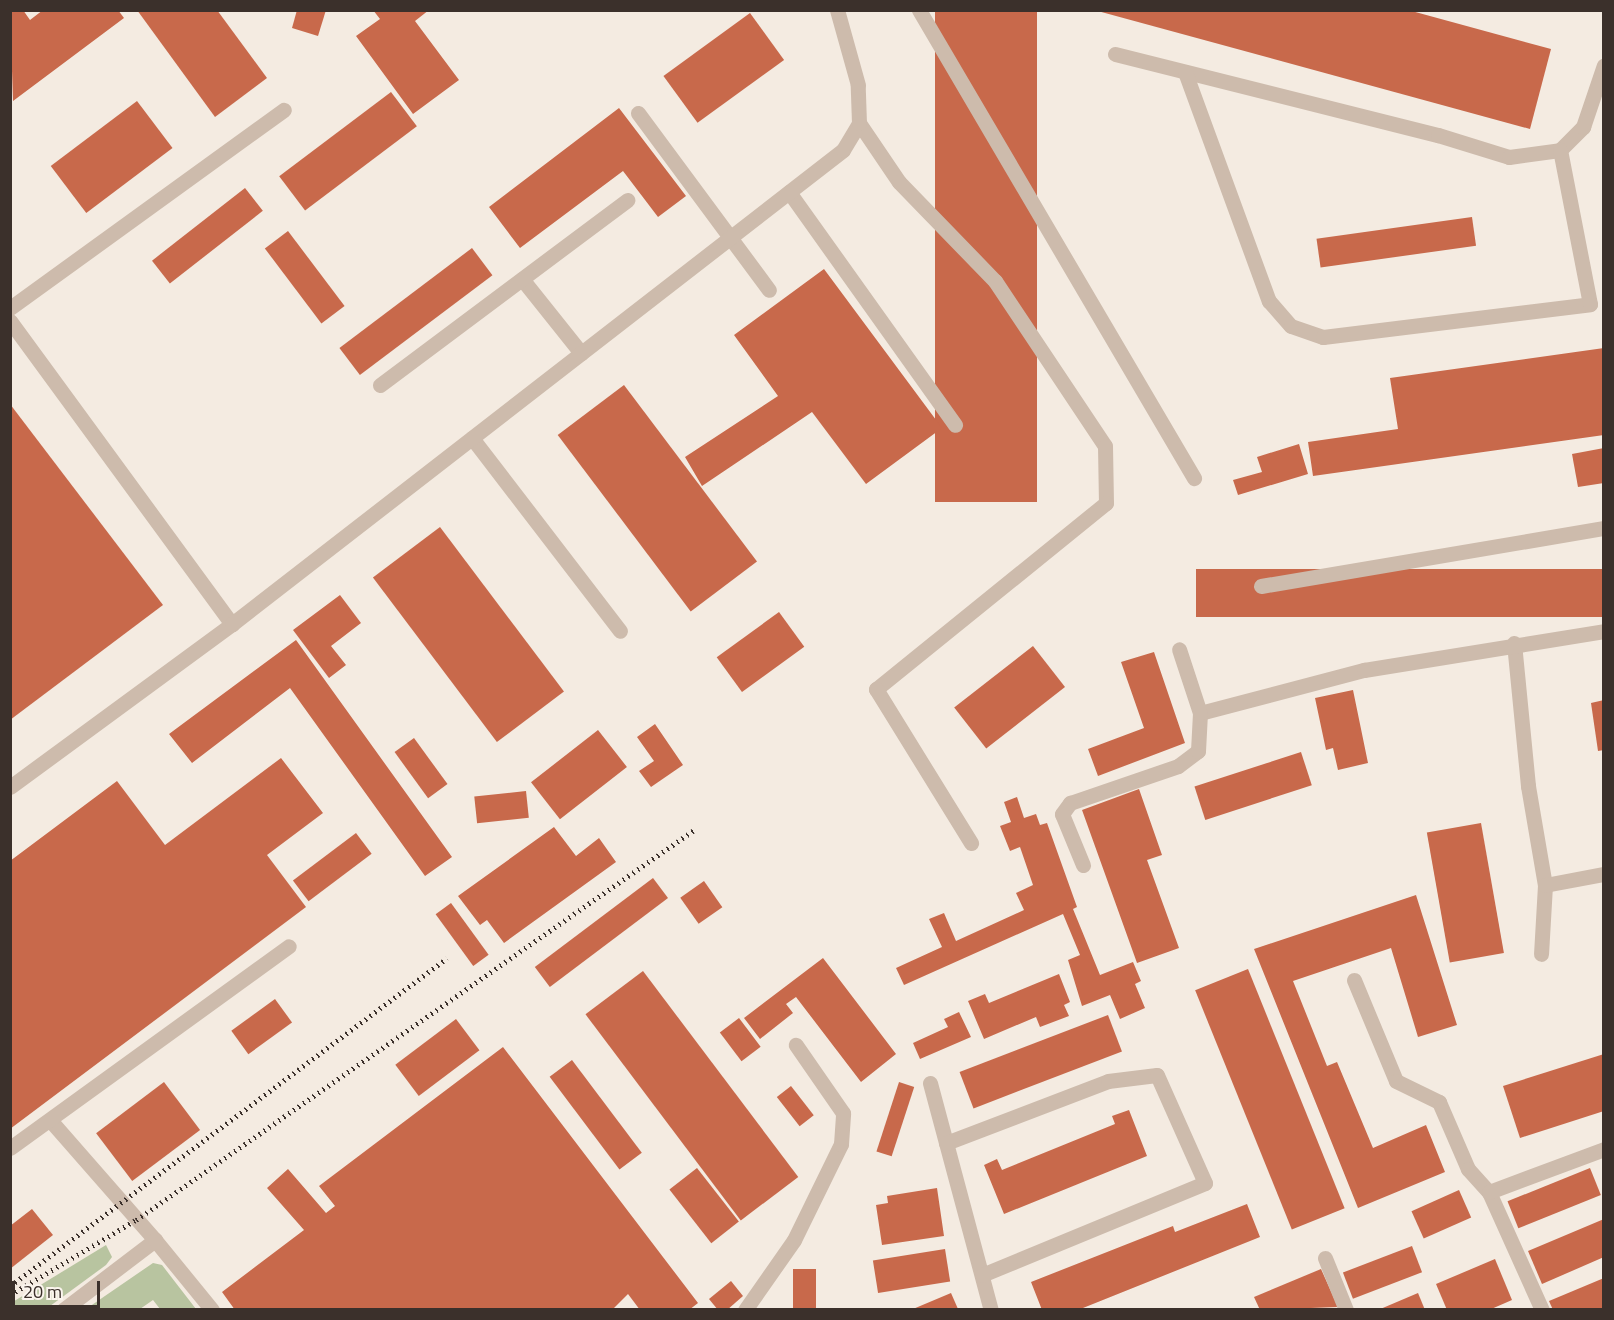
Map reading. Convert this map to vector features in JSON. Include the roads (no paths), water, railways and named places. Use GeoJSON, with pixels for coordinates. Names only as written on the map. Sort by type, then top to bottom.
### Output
{"type":"FeatureCollection","features":[{"type":"Feature","properties":{"kind":"street"},"geometry":{"type":"LineString","coordinates":[[837,10],[858,85],[859,123],[898,182],[995,281],[1105,446],[1106,503],[876,689],[971,843]]}},
{"type":"Feature","properties":{"kind":"street"},"geometry":{"type":"LineString","coordinates":[[919,10],[1194,478]]}},
{"type":"Feature","properties":{"kind":"street"},"geometry":{"type":"LineString","coordinates":[[1114,54],[1438,135],[1509,157],[1560,150],[1583,127],[1604,65]]}},
{"type":"Feature","properties":{"kind":"street"},"geometry":{"type":"LineString","coordinates":[[1185,72],[1269,301],[1291,327],[1323,337],[1590,304],[1560,150]]}},
{"type":"Feature","properties":{"kind":"street"},"geometry":{"type":"LineString","coordinates":[[10,308],[284,110]]}},
{"type":"Feature","properties":{"kind":"street"},"geometry":{"type":"LineString","coordinates":[[638,113],[770,290]]}},
{"type":"Feature","properties":{"kind":"street"},"geometry":{"type":"LineString","coordinates":[[10,787],[232,624],[843,150],[859,123]]}},
{"type":"Feature","properties":{"kind":"street"},"geometry":{"type":"LineString","coordinates":[[789,192],[955,425]]}},
{"type":"Feature","properties":{"kind":"street"},"geometry":{"type":"LineString","coordinates":[[380,385],[627,200]]}},
{"type":"Feature","properties":{"kind":"street"},"geometry":{"type":"LineString","coordinates":[[522,279],[581,353]]}},
{"type":"Feature","properties":{"kind":"street"},"geometry":{"type":"LineString","coordinates":[[10,321],[232,624]]}},
{"type":"Feature","properties":{"kind":"street"},"geometry":{"type":"LineString","coordinates":[[472,438],[620,631]]}},
{"type":"Feature","properties":{"kind":"street"},"geometry":{"type":"LineString","coordinates":[[1261,586],[1604,528]]}},
{"type":"Feature","properties":{"kind":"street"},"geometry":{"type":"LineString","coordinates":[[1200,712],[1364,670],[1514,643],[1604,631]]}},
{"type":"Feature","properties":{"kind":"street"},"geometry":{"type":"LineString","coordinates":[[1514,643],[1528,786],[1545,885],[1541,954]]}},
{"type":"Feature","properties":{"kind":"street"},"geometry":{"type":"LineString","coordinates":[[1083,865],[1062,814],[1070,803],[1178,766],[1198,751],[1200,712],[1179,649]]}},
{"type":"Feature","properties":{"kind":"street"},"geometry":{"type":"LineString","coordinates":[[1545,885],[1604,874]]}},
{"type":"Feature","properties":{"kind":"street"},"geometry":{"type":"LineString","coordinates":[[10,1148],[289,946]]}},
{"type":"Feature","properties":{"kind":"street"},"geometry":{"type":"LineString","coordinates":[[1354,980],[1396,1081],[1439,1102],[1468,1169],[1489,1192],[1542,1310]]}},
{"type":"Feature","properties":{"kind":"street"},"geometry":{"type":"LineString","coordinates":[[745,1310],[794,1240],[841,1144],[843,1113],[796,1045]]}},
{"type":"Feature","properties":{"kind":"street"},"geometry":{"type":"LineString","coordinates":[[946,1143],[1108,1081],[1157,1075],[1205,1183],[982,1275]]}},
{"type":"Feature","properties":{"kind":"street"},"geometry":{"type":"LineString","coordinates":[[930,1083],[992,1310]]}},
{"type":"Feature","properties":{"kind":"street"},"geometry":{"type":"LineString","coordinates":[[50,1120],[155,1240],[212,1310]]}},
{"type":"Feature","properties":{"kind":"street"},"geometry":{"type":"LineString","coordinates":[[1489,1192],[1603,1151]]}},
{"type":"Feature","properties":{"kind":"street"},"geometry":{"type":"LineString","coordinates":[[63,1310],[155,1240]]}},
{"type":"Feature","properties":{"kind":"street"},"geometry":{"type":"LineString","coordinates":[[1325,1258],[1346,1310]]}},
{"type":"Feature","properties":{"kind":"railway"},"geometry":{"type":"LineString","coordinates":[[10,1295],[136,1220],[694,830]]}},
{"type":"Feature","properties":{"kind":"railway"},"geometry":{"type":"LineString","coordinates":[[10,1286],[447,958]]}}]}
